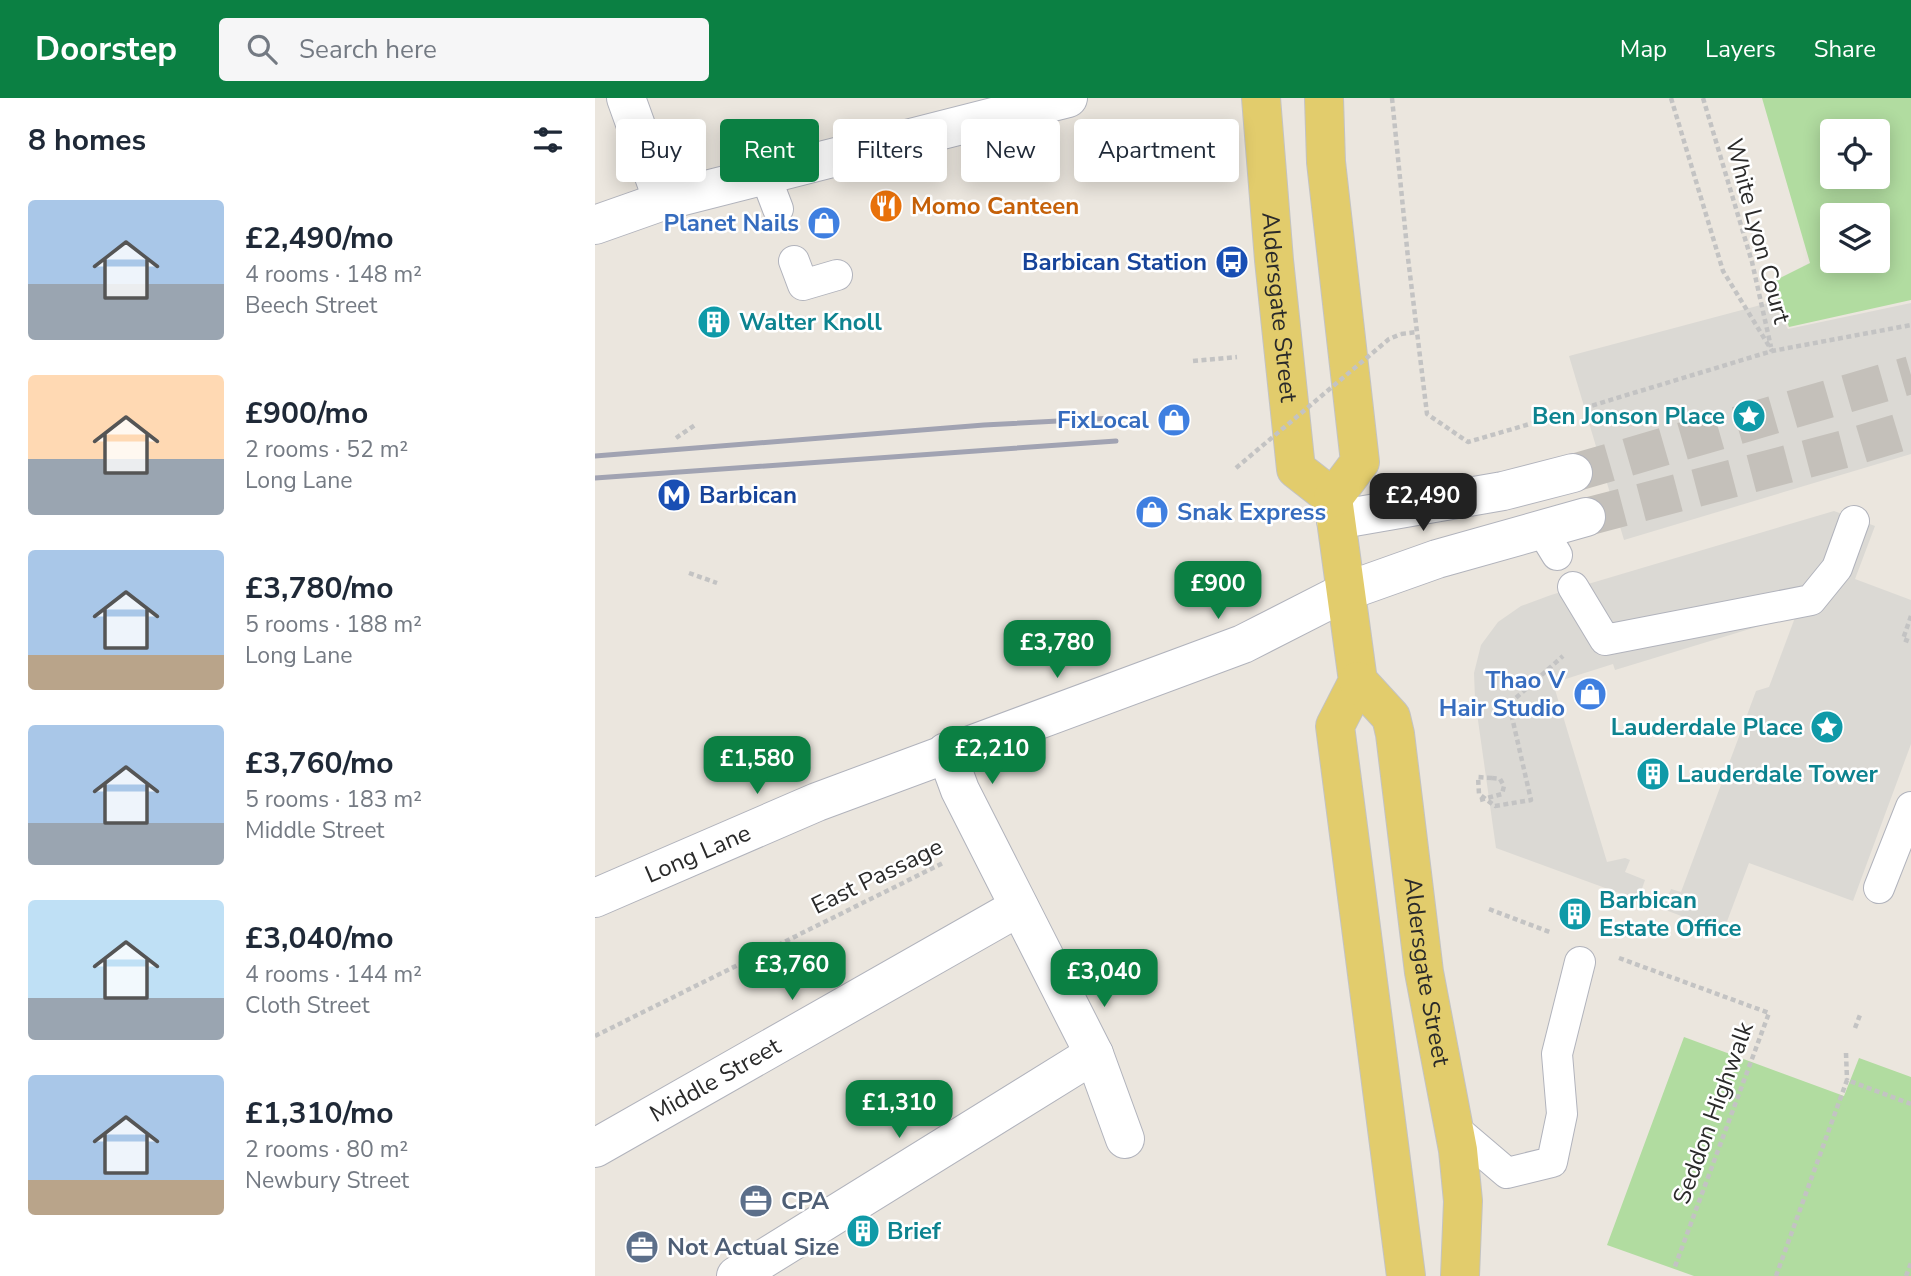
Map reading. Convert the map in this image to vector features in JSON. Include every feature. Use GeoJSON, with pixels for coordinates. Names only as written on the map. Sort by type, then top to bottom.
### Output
{"type":"FeatureCollection","features":[{"type":"Feature","properties":{"kind":"main road","name":"Aldersgate Street"},"geometry":{"type":"LineString","coordinates":[[1261,98],[1274,260],[1296,469],[1335,509]]}},
{"type":"Feature","properties":{"kind":"main road"},"geometry":{"type":"LineString","coordinates":[[1324,98],[1328,175],[1360,462],[1335,509],[1358,681],[1335,726],[1406,1276]]}},
{"type":"Feature","properties":{"kind":"main road","name":"Aldersgate Street"},"geometry":{"type":"LineString","coordinates":[[1358,681],[1391,717],[1424,972],[1453,1127],[1463,1201],[1460,1276]]}},
{"type":"Feature","properties":{"kind":"street"},"geometry":{"type":"LineString","coordinates":[[626,98],[663,201]]}},
{"type":"Feature","properties":{"kind":"street"},"geometry":{"type":"LineString","coordinates":[[595,225],[663,201],[772,192],[1068,98]]}},
{"type":"Feature","properties":{"kind":"street"},"geometry":{"type":"LineString","coordinates":[[1335,509],[1503,491],[1573,473]]}},
{"type":"Feature","properties":{"kind":"street","name":"Long Lane"},"geometry":{"type":"LineString","coordinates":[[595,898],[817,802],[1243,644],[1347,591],[1437,559],[1549,542],[1585,517]]}},
{"type":"Feature","properties":{"kind":"street"},"geometry":{"type":"LineString","coordinates":[[946,752],[960,790],[1094,1054],[1125,1139]]}},
{"type":"Feature","properties":{"kind":"street","name":"Middle Street"},"geometry":{"type":"LineString","coordinates":[[595,1149],[1019,907]]}},
{"type":"Feature","properties":{"kind":"street"},"geometry":{"type":"LineString","coordinates":[[736,1276],[1094,1054]]}},
{"type":"Feature","properties":{"kind":"lane"},"geometry":{"type":"LineString","coordinates":[[794,261],[803,285],[837,275]]}},
{"type":"Feature","properties":{"kind":"lane"},"geometry":{"type":"LineString","coordinates":[[1573,587],[1605,640],[1811,600],[1837,568],[1854,521]]}},
{"type":"Feature","properties":{"kind":"lane"},"geometry":{"type":"LineString","coordinates":[[1879,888],[1911,807]]}},
{"type":"Feature","properties":{"kind":"lane"},"geometry":{"type":"LineString","coordinates":[[1453,1127],[1507,1173],[1552,1162],[1562,1114],[1557,1054],[1580,962]]}},
{"type":"Feature","properties":{"kind":"path"},"geometry":{"type":"LineString","coordinates":[[1392,98],[1427,414],[1468,442],[1565,414]]}},
{"type":"Feature","properties":{"kind":"path","name":"White Lyon Court"},"geometry":{"type":"LineString","coordinates":[[1671,98],[1723,271],[1772,351]]}},
{"type":"Feature","properties":{"kind":"path","name":"White Lyon Court"},"geometry":{"type":"LineString","coordinates":[[1703,98],[1752,262],[1772,351]]}},
{"type":"Feature","properties":{"kind":"path"},"geometry":{"type":"LineString","coordinates":[[1584,408],[1772,351],[1911,324]]}},
{"type":"Feature","properties":{"kind":"path"},"geometry":{"type":"LineString","coordinates":[[1236,468],[1389,339],[1417,332]]}},
{"type":"Feature","properties":{"kind":"path"},"geometry":{"type":"LineString","coordinates":[[1193,361],[1248,355]]}},
{"type":"Feature","properties":{"kind":"path"},"geometry":{"type":"LineString","coordinates":[[676,438],[695,425]]}},
{"type":"Feature","properties":{"kind":"path"},"geometry":{"type":"LineString","coordinates":[[689,573],[717,583]]}},
{"type":"Feature","properties":{"kind":"path"},"geometry":{"type":"LineString","coordinates":[[1911,616],[1903,639],[1911,642]]}},
{"type":"Feature","properties":{"kind":"path"},"geometry":{"type":"LineString","coordinates":[[1480,800],[1502,794],[1504,786],[1500,779],[1478,777],[1479,794],[1495,806],[1531,800],[1509,704],[1563,656]]}},
{"type":"Feature","properties":{"kind":"path","name":"East Passage"},"geometry":{"type":"LineString","coordinates":[[595,1036],[887,890],[988,843]]}},
{"type":"Feature","properties":{"kind":"path"},"geometry":{"type":"LineString","coordinates":[[1489,909],[1552,933]]}},
{"type":"Feature","properties":{"kind":"path","name":"Seddon Highwalk"},"geometry":{"type":"LineString","coordinates":[[1616,956],[1769,1013],[1674,1269]]}},
{"type":"Feature","properties":{"kind":"path"},"geometry":{"type":"LineString","coordinates":[[1855,1028],[1860,1015]]}},
{"type":"Feature","properties":{"kind":"path"},"geometry":{"type":"LineString","coordinates":[[1776,1276],[1847,1080],[1846,1053]]}},
{"type":"Feature","properties":{"kind":"path"},"geometry":{"type":"LineString","coordinates":[[1847,1080],[1911,1104]]}},
{"type":"Feature","properties":{"kind":"path"},"geometry":{"type":"LineString","coordinates":[[1906,1276],[1911,1263]]}},
{"type":"Feature","properties":{"kind":"green space"},"geometry":{"type":"Polygon","coordinates":[[[1762,98],[1911,98],[1911,300],[1789,327],[1772,282],[1810,263],[1762,98]]]}},
{"type":"Feature","properties":{"kind":"green space"},"geometry":{"type":"Polygon","coordinates":[[[1684,1037],[1844,1096],[1859,1058],[1911,1077],[1911,1276],[1694,1276],[1607,1245],[1684,1037]]]}},
{"type":"Feature","properties":{"kind":"shaded area","name":"Ben Jonson Place"},"geometry":{"type":"Polygon","coordinates":[[[1772,302],[1788,329],[1911,303],[1911,454],[1624,540],[1569,356],[1772,302]]]}},
{"type":"Feature","properties":{"kind":"shaded area","name":"Lauderdale Place"},"geometry":{"type":"Polygon","coordinates":[[[1834,511],[1875,526],[1855,579],[1911,600],[1911,744],[1853,901],[1749,863],[1723,932],[1663,909],[1671,889],[1681,892],[1756,691],[1769,687],[1796,615],[1615,670],[1613,664],[1553,683],[1607,862],[1625,858],[1630,860],[1625,872],[1645,880],[1638,900],[1496,848],[1475,699],[1474,673],[1481,645],[1498,622],[1521,606],[1551,595],[1834,511]]]}},
{"type":"Feature","properties":{"kind":"tunnel"},"geometry":{"type":"LineString","coordinates":[[1573,473],[1911,375]]}},
{"type":"Feature","properties":{"kind":"tunnel"},"geometry":{"type":"LineString","coordinates":[[1586,517],[1911,429]]}},
{"type":"Feature","properties":{"kind":"railway"},"geometry":{"type":"LineString","coordinates":[[595,456],[984,425],[1114,418]]}},
{"type":"Feature","properties":{"kind":"railway"},"geometry":{"type":"LineString","coordinates":[[595,478],[1116,441]]}},
{"type":"Feature","properties":{"kind":"place","name":"Momo Canteen"},"geometry":{"type":"Point","coordinates":[886,206]}},
{"type":"Feature","properties":{"kind":"place","name":"Planet Nails"},"geometry":{"type":"Point","coordinates":[824,223]}},
{"type":"Feature","properties":{"kind":"place","name":"Barbican Station"},"geometry":{"type":"Point","coordinates":[1232,262]}},
{"type":"Feature","properties":{"kind":"place","name":"Walter Knoll"},"geometry":{"type":"Point","coordinates":[714,322]}},
{"type":"Feature","properties":{"kind":"place","name":"Ben Jonson Place"},"geometry":{"type":"Point","coordinates":[1749,416]}},
{"type":"Feature","properties":{"kind":"place","name":"FixLocal"},"geometry":{"type":"Point","coordinates":[1174,420]}},
{"type":"Feature","properties":{"kind":"place","name":"Barbican"},"geometry":{"type":"Point","coordinates":[674,495]}},
{"type":"Feature","properties":{"kind":"place","name":"Snak Express"},"geometry":{"type":"Point","coordinates":[1152,512]}},
{"type":"Feature","properties":{"kind":"place","name":"Thao V Hair Studio"},"geometry":{"type":"Point","coordinates":[1590,694]}},
{"type":"Feature","properties":{"kind":"place","name":"Lauderdale Place"},"geometry":{"type":"Point","coordinates":[1827,727]}},
{"type":"Feature","properties":{"kind":"place","name":"Lauderdale Tower"},"geometry":{"type":"Point","coordinates":[1653,774]}},
{"type":"Feature","properties":{"kind":"place","name":"Barbican Estate Office"},"geometry":{"type":"Point","coordinates":[1575,914]}},
{"type":"Feature","properties":{"kind":"place","name":"CPA"},"geometry":{"type":"Point","coordinates":[756,1201]}},
{"type":"Feature","properties":{"kind":"place","name":"Brief"},"geometry":{"type":"Point","coordinates":[863,1231]}},
{"type":"Feature","properties":{"kind":"place","name":"Not Actual Size"},"geometry":{"type":"Point","coordinates":[642,1247]}}]}
